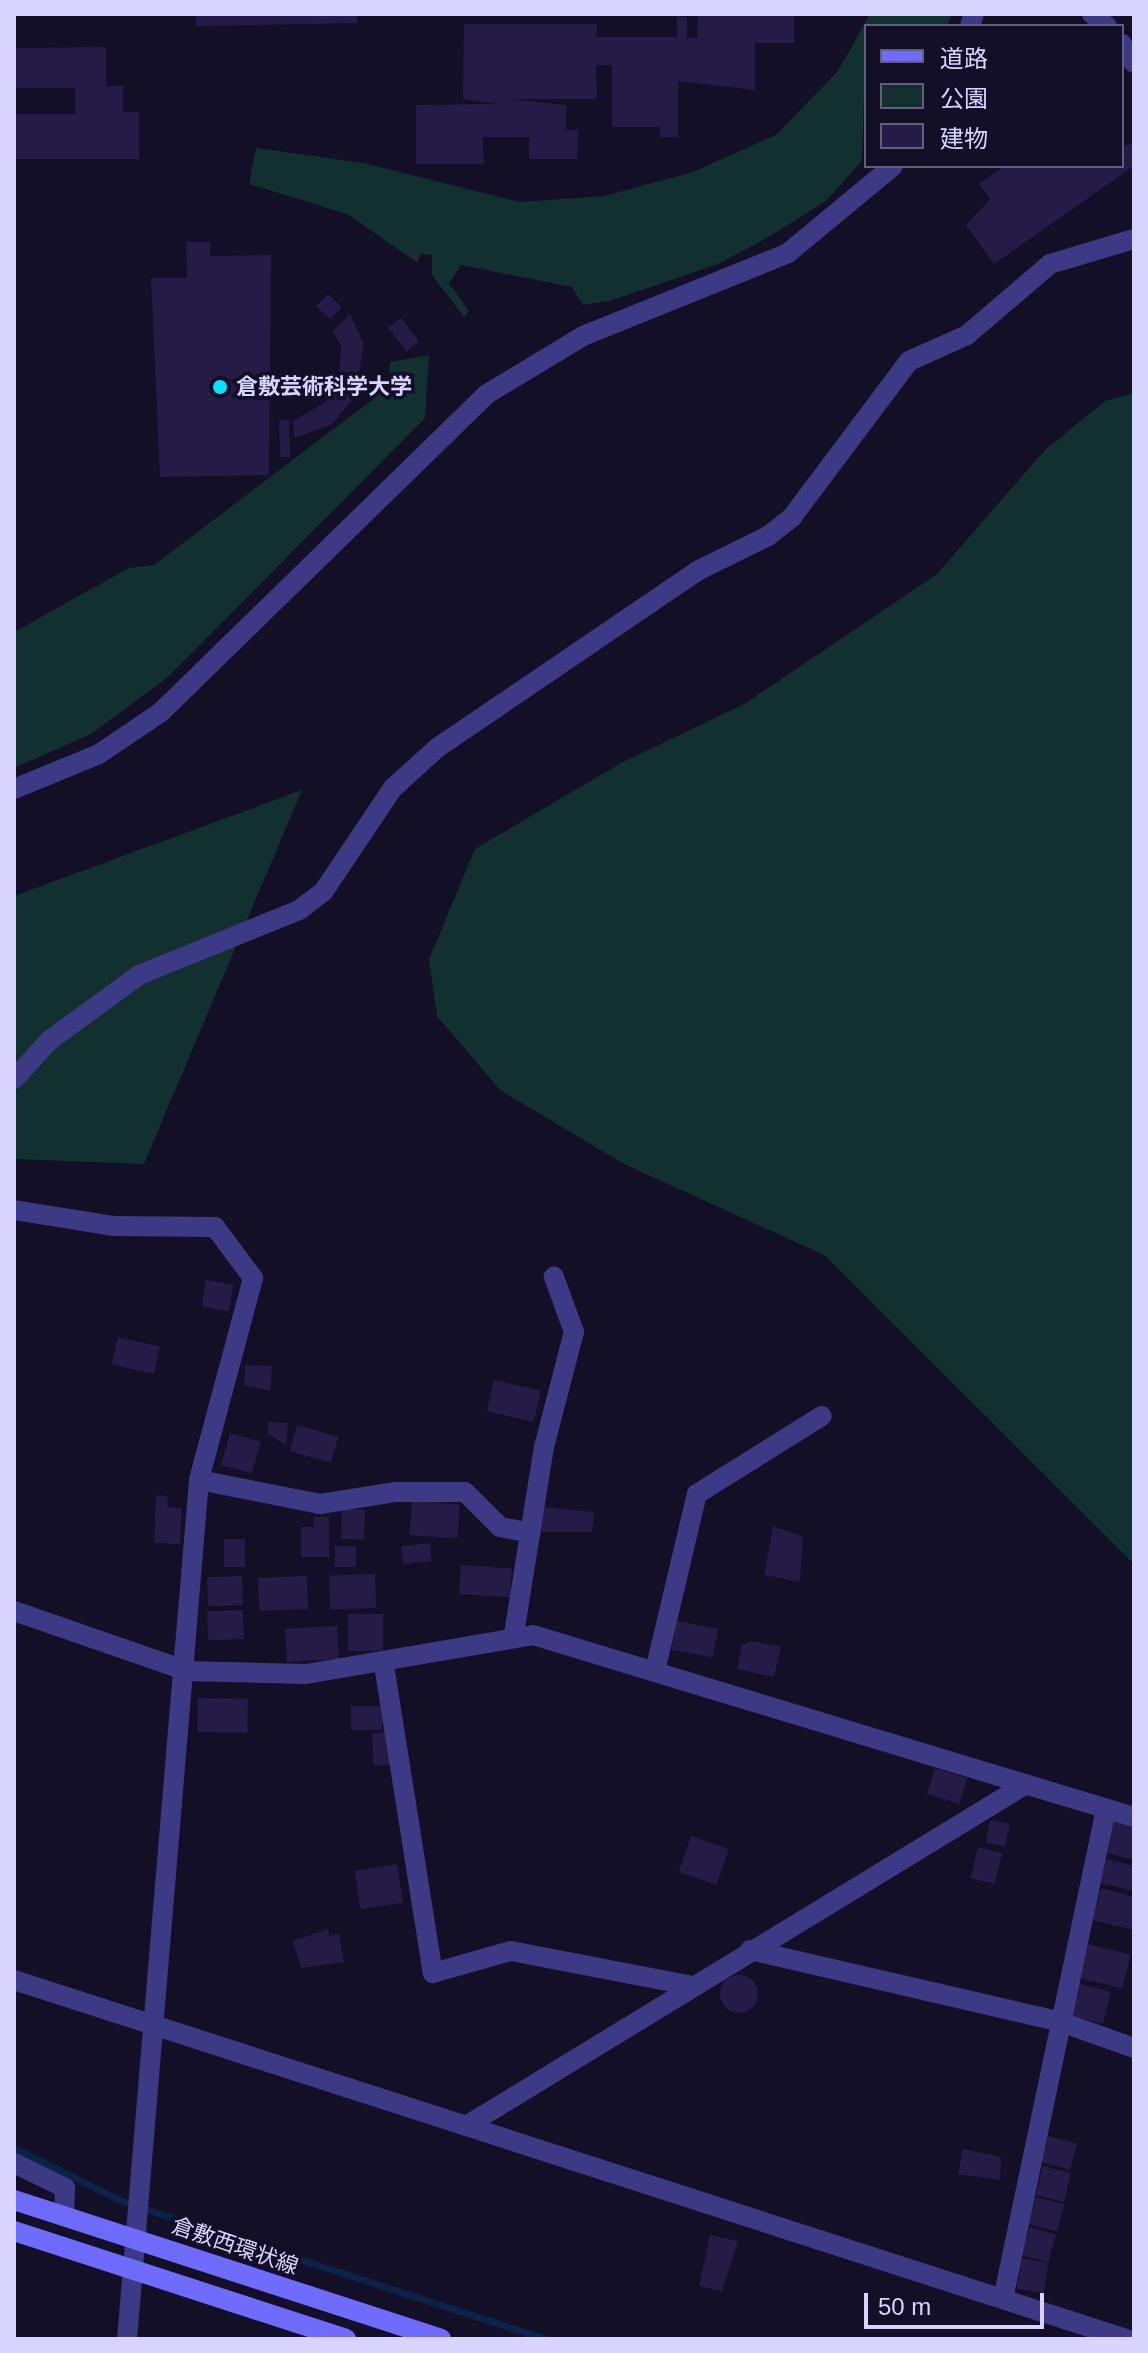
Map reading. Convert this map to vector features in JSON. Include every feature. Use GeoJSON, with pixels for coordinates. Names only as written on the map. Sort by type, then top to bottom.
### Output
{"type":"FeatureCollection","features":[{"type":"Feature","properties":{"kind":"main road","name":"倉敷西環状線"},"geometry":{"type":"LineString","coordinates":[[14,2200],[441,2339]]}},
{"type":"Feature","properties":{"kind":"main road"},"geometry":{"type":"LineString","coordinates":[[14,2231],[346,2339]]}},
{"type":"Feature","properties":{"kind":"street"},"geometry":{"type":"LineString","coordinates":[[14,789],[99,754],[161,712],[487,394],[583,336],[788,253],[891,168]]}},
{"type":"Feature","properties":{"kind":"street"},"geometry":{"type":"LineString","coordinates":[[14,1079],[50,1040],[139,975],[299,910],[323,892],[393,788],[437,748],[699,570],[768,536],[792,517],[909,361],[967,335],[1050,264],[1134,239]]}},
{"type":"Feature","properties":{"kind":"street"},"geometry":{"type":"LineString","coordinates":[[14,1210],[113,1226],[185,1222],[215,1227],[234,1247],[253,1278],[199,1480],[187,1671],[157,2027],[129,2269],[127,2339]]}},
{"type":"Feature","properties":{"kind":"street"},"geometry":{"type":"LineString","coordinates":[[514,1634],[530,1533],[574,1332],[554,1277]]}},
{"type":"Feature","properties":{"kind":"street"},"geometry":{"type":"LineString","coordinates":[[655,1671],[697,1494],[822,1416]]}},
{"type":"Feature","properties":{"kind":"street"},"geometry":{"type":"LineString","coordinates":[[199,1480],[320,1504],[396,1492],[465,1492],[500,1527],[530,1533]]}},
{"type":"Feature","properties":{"kind":"street"},"geometry":{"type":"LineString","coordinates":[[14,1611],[187,1671],[306,1674],[384,1665],[514,1634],[655,1671],[1134,1817]]}},
{"type":"Feature","properties":{"kind":"street"},"geometry":{"type":"LineString","coordinates":[[384,1665],[433,1973],[511,1951],[692,1986]]}},
{"type":"Feature","properties":{"kind":"street"},"geometry":{"type":"LineString","coordinates":[[466,2126],[1026,1784]]}},
{"type":"Feature","properties":{"kind":"street"},"geometry":{"type":"LineString","coordinates":[[1003,2299],[1106,1809]]}},
{"type":"Feature","properties":{"kind":"street"},"geometry":{"type":"LineString","coordinates":[[750,1950],[1061,2022],[1134,2048]]}},
{"type":"Feature","properties":{"kind":"street"},"geometry":{"type":"LineString","coordinates":[[14,1980],[1126,2339]]}},
{"type":"Feature","properties":{"kind":"street"},"geometry":{"type":"LineString","coordinates":[[14,2163],[65,2188],[64,2216]]}},
{"type":"Feature","properties":{"kind":"green space"},"geometry":{"type":"Polygon","coordinates":[[[870,14],[952,14],[948,24],[864,24],[870,14]]]}},
{"type":"Feature","properties":{"kind":"green space"},"geometry":{"type":"Polygon","coordinates":[[[864,25],[862,161],[826,201],[718,264],[609,301],[583,305],[572,287],[461,265],[449,283],[469,311],[464,317],[432,275],[432,255],[421,254],[418,263],[347,214],[249,184],[256,148],[364,163],[520,202],[604,196],[693,172],[776,135],[838,71],[864,25]]]}},
{"type":"Feature","properties":{"kind":"green space"},"geometry":{"type":"Polygon","coordinates":[[[429,355],[425,418],[168,677],[91,734],[14,768],[14,632],[129,568],[154,565],[389,387],[390,362],[429,355]]]}},
{"type":"Feature","properties":{"kind":"green space"},"geometry":{"type":"Polygon","coordinates":[[[1134,393],[1134,1564],[824,1255],[624,1164],[500,1090],[437,1016],[429,959],[475,849],[621,763],[744,704],[936,575],[1045,450],[1105,401],[1134,393]]]}},
{"type":"Feature","properties":{"kind":"green space"},"geometry":{"type":"Polygon","coordinates":[[[302,790],[144,1164],[14,1159],[14,896],[302,790]]]}},
{"type":"Feature","properties":{"kind":"building"},"geometry":{"type":"Polygon","coordinates":[[[196,14],[357,14],[357,23],[196,26],[196,14]]]}},
{"type":"Feature","properties":{"kind":"building"},"geometry":{"type":"Polygon","coordinates":[[[698,14],[794,14],[794,43],[755,43],[755,90],[678,81],[678,137],[660,137],[660,127],[612,127],[612,65],[596,65],[597,99],[510,99],[566,105],[566,130],[578,130],[577,159],[529,159],[529,137],[483,137],[484,164],[416,164],[416,105],[497,104],[463,99],[464,24],[597,24],[596,37],[677,37],[677,17],[687,17],[687,38],[697,38],[698,14]]]}},
{"type":"Feature","properties":{"kind":"building"},"geometry":{"type":"Polygon","coordinates":[[[106,47],[106,86],[123,86],[123,112],[139,112],[139,159],[14,159],[14,114],[75,114],[75,88],[14,88],[14,48],[106,47]]]}},
{"type":"Feature","properties":{"kind":"building"},"geometry":{"type":"Polygon","coordinates":[[[1134,144],[1134,166],[994,264],[966,225],[990,199],[979,184],[1001,168],[1124,168],[1124,146],[1134,144]]]}},
{"type":"Feature","properties":{"kind":"building"},"geometry":{"type":"Polygon","coordinates":[[[186,242],[210,242],[210,256],[271,255],[269,475],[160,477],[151,278],[187,278],[186,242]]]}},
{"type":"Feature","properties":{"kind":"building"},"geometry":{"type":"Polygon","coordinates":[[[328,294],[342,307],[330,319],[316,306],[328,294]]]}},
{"type":"Feature","properties":{"kind":"building"},"geometry":{"type":"Polygon","coordinates":[[[350,314],[364,344],[355,397],[331,425],[294,438],[293,421],[326,402],[339,379],[341,346],[333,331],[350,314]]]}},
{"type":"Feature","properties":{"kind":"building"},"geometry":{"type":"Polygon","coordinates":[[[401,318],[419,342],[406,352],[388,328],[401,318]]]}},
{"type":"Feature","properties":{"kind":"building"},"geometry":{"type":"Polygon","coordinates":[[[279,420],[289,420],[290,457],[280,457],[279,420]]]}},
{"type":"Feature","properties":{"kind":"building"},"geometry":{"type":"Polygon","coordinates":[[[206,1280],[234,1285],[229,1311],[201,1307],[206,1280]]]}},
{"type":"Feature","properties":{"kind":"building"},"geometry":{"type":"Polygon","coordinates":[[[118,1337],[160,1347],[154,1374],[112,1364],[118,1337]]]}},
{"type":"Feature","properties":{"kind":"building"},"geometry":{"type":"Polygon","coordinates":[[[245,1365],[272,1366],[270,1391],[244,1385],[245,1365]]]}},
{"type":"Feature","properties":{"kind":"building"},"geometry":{"type":"Polygon","coordinates":[[[494,1380],[541,1391],[534,1422],[487,1411],[494,1380]]]}},
{"type":"Feature","properties":{"kind":"building"},"geometry":{"type":"Polygon","coordinates":[[[268,1422],[288,1423],[286,1445],[268,1434],[268,1422]]]}},
{"type":"Feature","properties":{"kind":"building"},"geometry":{"type":"Polygon","coordinates":[[[297,1425],[338,1437],[331,1463],[290,1451],[297,1425]]]}},
{"type":"Feature","properties":{"kind":"building"},"geometry":{"type":"Polygon","coordinates":[[[230,1433],[261,1442],[252,1474],[221,1465],[230,1433]]]}},
{"type":"Feature","properties":{"kind":"building"},"geometry":{"type":"Polygon","coordinates":[[[156,1495],[168,1496],[167,1507],[182,1508],[180,1544],[154,1543],[156,1495]]]}},
{"type":"Feature","properties":{"kind":"building"},"geometry":{"type":"Polygon","coordinates":[[[412,1501],[460,1504],[458,1538],[410,1535],[412,1501]]]}},
{"type":"Feature","properties":{"kind":"building"},"geometry":{"type":"Polygon","coordinates":[[[542,1507],[594,1512],[592,1532],[540,1532],[542,1507]]]}},
{"type":"Feature","properties":{"kind":"building"},"geometry":{"type":"Polygon","coordinates":[[[342,1509],[365,1510],[364,1540],[341,1539],[342,1509]]]}},
{"type":"Feature","properties":{"kind":"building"},"geometry":{"type":"Polygon","coordinates":[[[314,1517],[329,1517],[329,1557],[301,1557],[301,1527],[314,1527],[314,1517]]]}},
{"type":"Feature","properties":{"kind":"building"},"geometry":{"type":"Polygon","coordinates":[[[773,1526],[803,1536],[800,1582],[764,1575],[773,1526]]]}},
{"type":"Feature","properties":{"kind":"building"},"geometry":{"type":"Polygon","coordinates":[[[224,1539],[245,1539],[245,1567],[224,1567],[224,1539]]]}},
{"type":"Feature","properties":{"kind":"building"},"geometry":{"type":"Polygon","coordinates":[[[430,1543],[432,1561],[403,1564],[401,1546],[430,1543]]]}},
{"type":"Feature","properties":{"kind":"building"},"geometry":{"type":"Polygon","coordinates":[[[335,1546],[356,1546],[356,1567],[335,1567],[335,1546]]]}},
{"type":"Feature","properties":{"kind":"building"},"geometry":{"type":"Polygon","coordinates":[[[461,1565],[512,1569],[510,1597],[459,1594],[461,1565]]]}},
{"type":"Feature","properties":{"kind":"building"},"geometry":{"type":"Polygon","coordinates":[[[375,1574],[376,1608],[330,1610],[329,1576],[375,1574]]]}},
{"type":"Feature","properties":{"kind":"building"},"geometry":{"type":"Polygon","coordinates":[[[242,1576],[243,1605],[208,1606],[207,1577],[242,1576]]]}},
{"type":"Feature","properties":{"kind":"building"},"geometry":{"type":"Polygon","coordinates":[[[307,1576],[308,1609],[259,1611],[258,1578],[307,1576]]]}},
{"type":"Feature","properties":{"kind":"building"},"geometry":{"type":"Polygon","coordinates":[[[243,1610],[244,1639],[208,1640],[207,1611],[243,1610]]]}},
{"type":"Feature","properties":{"kind":"building"},"geometry":{"type":"Polygon","coordinates":[[[348,1614],[383,1614],[383,1651],[348,1651],[348,1614]]]}},
{"type":"Feature","properties":{"kind":"building"},"geometry":{"type":"Polygon","coordinates":[[[677,1621],[718,1629],[713,1657],[671,1649],[677,1621]]]}},
{"type":"Feature","properties":{"kind":"building"},"geometry":{"type":"Polygon","coordinates":[[[337,1626],[339,1659],[287,1662],[285,1629],[337,1626]]]}},
{"type":"Feature","properties":{"kind":"building"},"geometry":{"type":"Polygon","coordinates":[[[752,1641],[781,1647],[774,1677],[737,1669],[742,1645],[752,1641]]]}},
{"type":"Feature","properties":{"kind":"building"},"geometry":{"type":"Polygon","coordinates":[[[198,1698],[248,1699],[247,1733],[197,1732],[198,1698]]]}},
{"type":"Feature","properties":{"kind":"building"},"geometry":{"type":"Polygon","coordinates":[[[351,1706],[382,1706],[382,1730],[351,1730],[351,1706]]]}},
{"type":"Feature","properties":{"kind":"building"},"geometry":{"type":"Polygon","coordinates":[[[390,1732],[391,1765],[373,1766],[372,1733],[390,1732]]]}},
{"type":"Feature","properties":{"kind":"building"},"geometry":{"type":"Polygon","coordinates":[[[935,1768],[968,1778],[960,1804],[927,1794],[935,1768]]]}},
{"type":"Feature","properties":{"kind":"building"},"geometry":{"type":"Polygon","coordinates":[[[1111,1819],[1134,1825],[1134,1860],[1103,1852],[1111,1819]]]}},
{"type":"Feature","properties":{"kind":"building"},"geometry":{"type":"Polygon","coordinates":[[[990,1820],[1010,1824],[1005,1846],[986,1843],[990,1820]]]}},
{"type":"Feature","properties":{"kind":"building"},"geometry":{"type":"Polygon","coordinates":[[[691,1836],[729,1849],[716,1885],[679,1872],[691,1836]]]}},
{"type":"Feature","properties":{"kind":"building"},"geometry":{"type":"Polygon","coordinates":[[[978,1847],[1002,1853],[995,1884],[970,1878],[978,1847]]]}},
{"type":"Feature","properties":{"kind":"building"},"geometry":{"type":"Polygon","coordinates":[[[1106,1859],[1134,1866],[1134,1891],[1100,1883],[1106,1859]]]}},
{"type":"Feature","properties":{"kind":"building"},"geometry":{"type":"Polygon","coordinates":[[[397,1864],[403,1903],[361,1909],[355,1871],[397,1864]]]}},
{"type":"Feature","properties":{"kind":"building"},"geometry":{"type":"Polygon","coordinates":[[[1101,1888],[1134,1897],[1134,1930],[1092,1920],[1101,1888]]]}},
{"type":"Feature","properties":{"kind":"building"},"geometry":{"type":"Polygon","coordinates":[[[328,1929],[329,1936],[339,1934],[344,1962],[301,1968],[293,1941],[328,1929]]]}},
{"type":"Feature","properties":{"kind":"building"},"geometry":{"type":"Polygon","coordinates":[[[1088,1944],[1131,1955],[1122,1989],[1080,1978],[1088,1944]]]}},
{"type":"Feature","properties":{"kind":"building"},"geometry":{"type":"Polygon","coordinates":[[[739,1975],[752,1981],[758,1994],[752,2007],[739,2013],[726,2007],[720,1994],[726,1981],[739,1975]]]}},
{"type":"Feature","properties":{"kind":"building"},"geometry":{"type":"Polygon","coordinates":[[[1079,1984],[1111,1992],[1103,2024],[1071,2016],[1079,1984]]]}},
{"type":"Feature","properties":{"kind":"building"},"geometry":{"type":"Polygon","coordinates":[[[1048,2136],[1077,2144],[1070,2170],[1041,2162],[1048,2136]]]}},
{"type":"Feature","properties":{"kind":"building"},"geometry":{"type":"Polygon","coordinates":[[[963,2149],[1001,2157],[1000,2180],[958,2174],[963,2149]]]}},
{"type":"Feature","properties":{"kind":"building"},"geometry":{"type":"Polygon","coordinates":[[[1043,2166],[1071,2173],[1064,2202],[1036,2195],[1043,2166]]]}},
{"type":"Feature","properties":{"kind":"building"},"geometry":{"type":"Polygon","coordinates":[[[1035,2197],[1064,2204],[1057,2231],[1028,2224],[1035,2197]]]}},
{"type":"Feature","properties":{"kind":"building"},"geometry":{"type":"Polygon","coordinates":[[[1029,2227],[1056,2234],[1049,2262],[1021,2255],[1029,2227]]]}},
{"type":"Feature","properties":{"kind":"building"},"geometry":{"type":"Polygon","coordinates":[[[710,2235],[738,2241],[722,2291],[699,2286],[710,2235]]]}},
{"type":"Feature","properties":{"kind":"building"},"geometry":{"type":"Polygon","coordinates":[[[1022,2258],[1049,2263],[1043,2293],[1017,2289],[1022,2258]]]}},
{"type":"Feature","properties":{"kind":"waterway"},"geometry":{"type":"LineString","coordinates":[[14,2148],[124,2202],[545,2339]]}},
{"type":"Feature","properties":{"kind":"place","name":"倉敷芸術科学大学"},"geometry":{"type":"Point","coordinates":[220,387]}}]}
